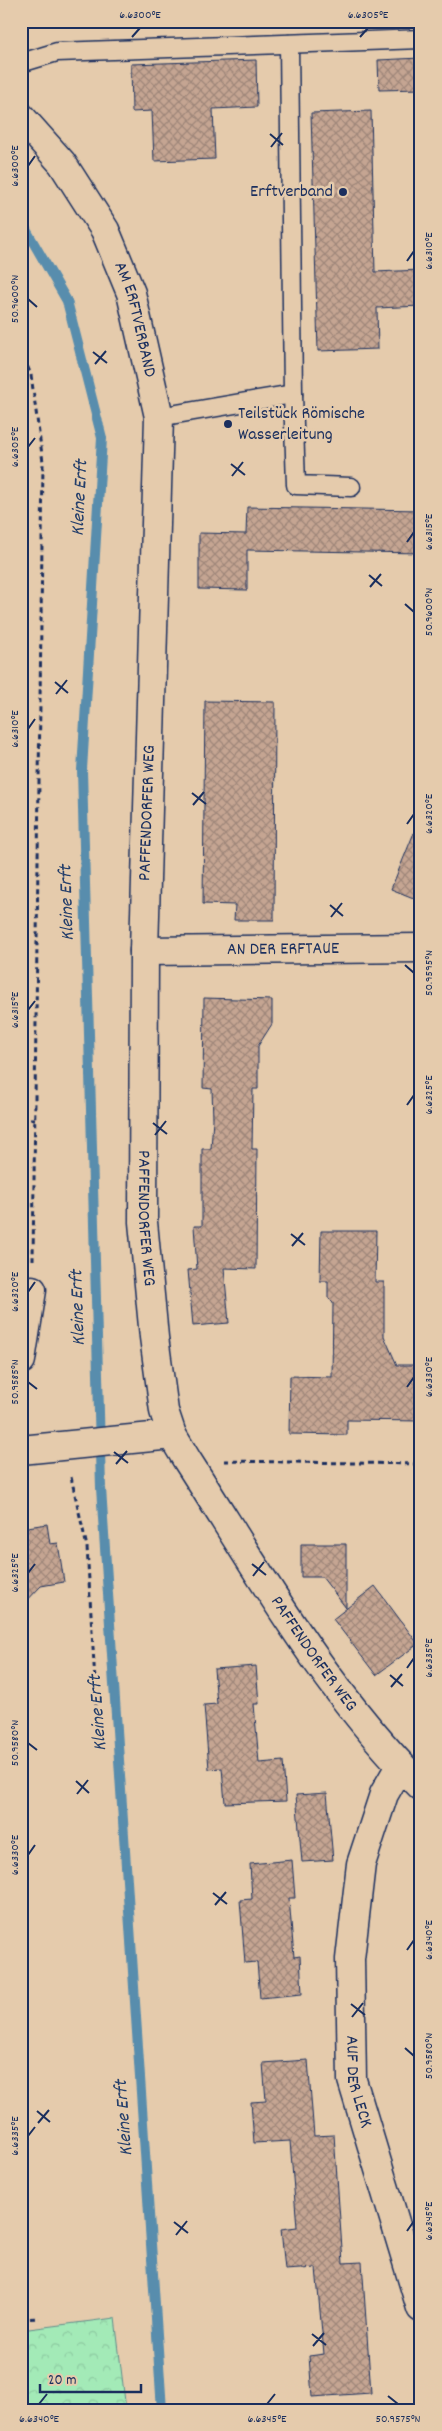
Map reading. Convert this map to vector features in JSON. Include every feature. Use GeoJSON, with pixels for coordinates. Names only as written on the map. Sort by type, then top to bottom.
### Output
{"type":"FeatureCollection","features":[{"type":"Feature","properties":{"kind":"street","name":"AM ERFTVERBAND"},"geometry":{"type":"LineString","coordinates":[[21,116],[62,163],[105,230],[131,293],[159,418]]}},
{"type":"Feature","properties":{"kind":"street","name":"PAFFENDORFER WEG"},"geometry":{"type":"LineString","coordinates":[[159,418],[144,951],[143,1222],[154,1337],[164,1411],[172,1435],[187,1460],[338,1692],[400,1766],[421,1786]]}},
{"type":"Feature","properties":{"kind":"street","name":"AN DER ERFTAUE"},"geometry":{"type":"LineString","coordinates":[[144,951],[421,948]]}},
{"type":"Feature","properties":{"kind":"street"},"geometry":{"type":"LineString","coordinates":[[21,1360],[32,1290]]}},
{"type":"Feature","properties":{"kind":"street"},"geometry":{"type":"LineString","coordinates":[[21,1450],[172,1435]]}},
{"type":"Feature","properties":{"kind":"street","name":"AUF DER LECK"},"geometry":{"type":"LineString","coordinates":[[400,1766],[384,1794],[361,1864],[350,1959],[352,2080],[421,2308]]}},
{"type":"Feature","properties":{"kind":"lane"},"geometry":{"type":"LineString","coordinates":[[21,63],[57,52],[421,39]]}},
{"type":"Feature","properties":{"kind":"lane"},"geometry":{"type":"LineString","coordinates":[[289,44],[293,394],[296,485],[351,487]]}},
{"type":"Feature","properties":{"kind":"lane"},"geometry":{"type":"LineString","coordinates":[[159,418],[293,394]]}},
{"type":"Feature","properties":{"kind":"path"},"geometry":{"type":"LineString","coordinates":[[21,350],[31,375],[43,462],[32,1290]]}},
{"type":"Feature","properties":{"kind":"path"},"geometry":{"type":"LineString","coordinates":[[21,1119],[35,1119]]}},
{"type":"Feature","properties":{"kind":"path"},"geometry":{"type":"LineString","coordinates":[[187,1460],[421,1464]]}},
{"type":"Feature","properties":{"kind":"path"},"geometry":{"type":"LineString","coordinates":[[70,1469],[87,1547],[98,1732]]}},
{"type":"Feature","properties":{"kind":"path"},"geometry":{"type":"LineString","coordinates":[[21,2319],[39,2318]]}},
{"type":"Feature","properties":{"kind":"green space"},"geometry":{"type":"Polygon","coordinates":[[[115,2318],[126,2410],[21,2410],[21,2330],[115,2318]]]}},
{"type":"Feature","properties":{"kind":"building"},"geometry":{"type":"Polygon","coordinates":[[[421,58],[421,89],[379,90],[378,60],[421,58]]]}},
{"type":"Feature","properties":{"kind":"building"},"geometry":{"type":"Polygon","coordinates":[[[256,60],[257,107],[213,109],[215,159],[154,161],[152,111],[132,112],[131,64],[256,60]]]}},
{"type":"Feature","properties":{"kind":"building","name":"Erftverband"},"geometry":{"type":"Polygon","coordinates":[[[371,111],[375,272],[421,270],[421,306],[377,308],[378,349],[318,351],[311,113],[371,111]]]}},
{"type":"Feature","properties":{"kind":"building"},"geometry":{"type":"Polygon","coordinates":[[[247,507],[421,510],[421,553],[247,550],[247,590],[199,589],[199,533],[246,534],[247,507]]]}},
{"type":"Feature","properties":{"kind":"building"},"geometry":{"type":"Polygon","coordinates":[[[205,701],[275,702],[274,920],[234,920],[235,905],[203,904],[205,701]]]}},
{"type":"Feature","properties":{"kind":"building"},"geometry":{"type":"Polygon","coordinates":[[[421,819],[421,901],[391,889],[421,819]]]}},
{"type":"Feature","properties":{"kind":"building"},"geometry":{"type":"Polygon","coordinates":[[[204,998],[272,1000],[272,1024],[258,1046],[258,1089],[253,1089],[252,1149],[257,1149],[256,1269],[224,1268],[229,1323],[193,1326],[188,1270],[197,1269],[194,1226],[202,1226],[202,1149],[211,1149],[213,1119],[212,1089],[203,1088],[204,998]]]}},
{"type":"Feature","properties":{"kind":"building"},"geometry":{"type":"Polygon","coordinates":[[[321,1231],[376,1231],[375,1282],[384,1282],[384,1336],[397,1365],[421,1365],[421,1421],[347,1420],[347,1435],[289,1434],[290,1376],[332,1377],[333,1303],[328,1298],[328,1281],[320,1281],[321,1231]]]}},
{"type":"Feature","properties":{"kind":"building"},"geometry":{"type":"Polygon","coordinates":[[[47,1524],[50,1544],[58,1543],[64,1582],[41,1586],[21,1607],[21,1528],[47,1524]]]}},
{"type":"Feature","properties":{"kind":"building"},"geometry":{"type":"Polygon","coordinates":[[[301,1544],[346,1544],[346,1608],[322,1577],[301,1577],[301,1544]]]}},
{"type":"Feature","properties":{"kind":"building"},"geometry":{"type":"Polygon","coordinates":[[[375,1586],[418,1644],[376,1675],[333,1619],[375,1586]]]}},
{"type":"Feature","properties":{"kind":"building"},"geometry":{"type":"Polygon","coordinates":[[[256,1666],[259,1704],[254,1704],[259,1763],[283,1761],[286,1801],[225,1803],[222,1768],[209,1769],[204,1705],[217,1704],[214,1669],[256,1666]]]}},
{"type":"Feature","properties":{"kind":"building"},"geometry":{"type":"Polygon","coordinates":[[[327,1793],[333,1860],[302,1862],[296,1795],[327,1793]]]}},
{"type":"Feature","properties":{"kind":"building"},"geometry":{"type":"Polygon","coordinates":[[[292,1860],[295,1898],[289,1898],[294,1957],[300,1956],[302,1994],[260,1998],[257,1962],[245,1963],[240,1900],[252,1899],[250,1864],[292,1860]]]}},
{"type":"Feature","properties":{"kind":"building"},"geometry":{"type":"Polygon","coordinates":[[[308,2060],[314,2136],[334,2135],[343,2263],[362,2262],[371,2393],[312,2397],[309,2356],[324,2354],[316,2268],[285,2270],[281,2229],[297,2227],[290,2141],[254,2143],[251,2102],[266,2101],[263,2063],[308,2060]]]}},
{"type":"Feature","properties":{"kind":"waterway","name":"Kleine Erft"},"geometry":{"type":"LineString","coordinates":[[21,221],[67,301],[102,438],[82,770],[101,1488],[162,2410]]}},
{"type":"Feature","properties":{"kind":"place","name":"Erftverband"},"geometry":{"type":"Point","coordinates":[343,192]}},
{"type":"Feature","properties":{"kind":"place","name":"Teilstück Römische Wasserleitung"},"geometry":{"type":"Point","coordinates":[228,424]}}]}
